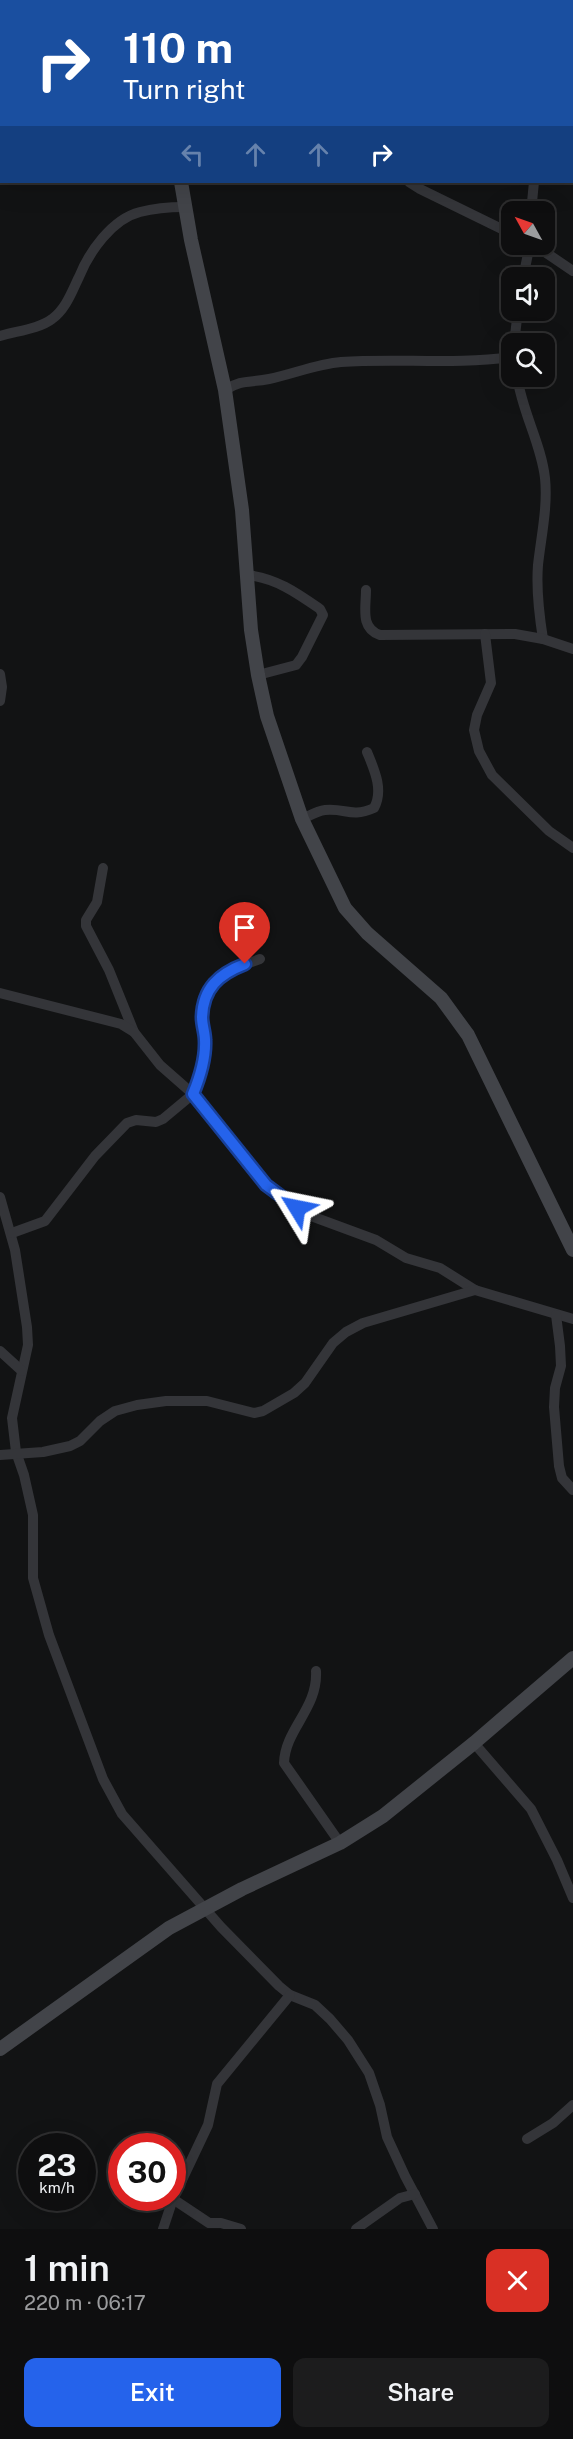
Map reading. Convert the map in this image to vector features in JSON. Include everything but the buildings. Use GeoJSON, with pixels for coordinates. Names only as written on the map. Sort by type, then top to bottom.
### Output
{"type":"FeatureCollection","features":[{"type":"Feature","properties":{"kind":"main road"},"geometry":{"type":"LineString","coordinates":[[181,183],[225,390],[242,510],[258,675],[267,716],[302,819],[345,908],[367,933],[441,998],[468,1035],[573,1250]]}},
{"type":"Feature","properties":{"kind":"main road"},"geometry":{"type":"LineString","coordinates":[[0,2049],[169,1928],[340,1843],[383,1816],[474,1743],[573,1658]]}},
{"type":"Feature","properties":{"kind":"street"},"geometry":{"type":"LineString","coordinates":[[411,183],[501,229]]}},
{"type":"Feature","properties":{"kind":"street"},"geometry":{"type":"LineString","coordinates":[[532,201],[534,183]]}},
{"type":"Feature","properties":{"kind":"street"},"geometry":{"type":"LineString","coordinates":[[0,336],[40,325],[55,317],[71,295],[85,262],[120,222],[138,212],[185,207]]}},
{"type":"Feature","properties":{"kind":"street"},"geometry":{"type":"LineString","coordinates":[[548,255],[573,271]]}},
{"type":"Feature","properties":{"kind":"street"},"geometry":{"type":"LineString","coordinates":[[225,390],[237,382],[267,379],[339,362],[426,360],[478,362],[501,359]]}},
{"type":"Feature","properties":{"kind":"street"},"geometry":{"type":"LineString","coordinates":[[518,387],[520,399],[545,478],[545,517],[538,566],[537,598],[543,639]]}},
{"type":"Feature","properties":{"kind":"street"},"geometry":{"type":"LineString","coordinates":[[247,574],[266,577],[282,585],[321,609],[323,615],[296,665],[258,675]]}},
{"type":"Feature","properties":{"kind":"street"},"geometry":{"type":"LineString","coordinates":[[366,590],[366,625],[371,632],[380,635],[515,634],[543,639],[573,649]]}},
{"type":"Feature","properties":{"kind":"street"},"geometry":{"type":"LineString","coordinates":[[485,634],[491,683],[477,715],[474,730],[479,751],[492,775],[549,831],[573,848]]}},
{"type":"Feature","properties":{"kind":"street"},"geometry":{"type":"LineString","coordinates":[[0,674],[2,687],[0,701]]}},
{"type":"Feature","properties":{"kind":"street"},"geometry":{"type":"LineString","coordinates":[[302,819],[322,810],[340,810],[353,814],[374,808],[378,798],[378,786],[367,752]]}},
{"type":"Feature","properties":{"kind":"street"},"geometry":{"type":"LineString","coordinates":[[103,868],[97,902],[86,926],[109,970],[134,1032],[160,1065],[193,1094],[266,1185],[283,1200],[311,1216],[376,1240],[406,1258],[440,1268],[476,1290],[573,1319]]}},
{"type":"Feature","properties":{"kind":"street"},"geometry":{"type":"LineString","coordinates":[[12,1233],[45,1221],[95,1156],[127,1124],[136,1120],[156,1122],[164,1119],[193,1094],[202,1071],[206,1041],[202,1019],[204,998],[214,982],[230,970],[260,959]]}},
{"type":"Feature","properties":{"kind":"street"},"geometry":{"type":"LineString","coordinates":[[0,993],[121,1024],[134,1032]]}},
{"type":"Feature","properties":{"kind":"street"},"geometry":{"type":"LineString","coordinates":[[0,1197],[12,1233],[27,1327],[28,1345],[12,1418],[16,1452],[33,1515],[33,1568],[36,1589],[48,1635],[103,1779],[122,1814],[206,1909],[279,1986],[290,1995],[315,2005],[348,2040],[369,2073],[380,2105],[387,2137],[434,2229]]}},
{"type":"Feature","properties":{"kind":"street"},"geometry":{"type":"LineString","coordinates":[[0,1455],[16,1452],[43,1452],[70,1446],[80,1441],[100,1421],[115,1411],[137,1404],[207,1401],[254,1413],[263,1411],[294,1393],[305,1383],[333,1343],[346,1332],[363,1323],[476,1290]]}},
{"type":"Feature","properties":{"kind":"street"},"geometry":{"type":"LineString","coordinates":[[556,1315],[561,1366],[555,1388],[554,1407],[559,1466],[562,1478],[573,1490]]}},
{"type":"Feature","properties":{"kind":"street"},"geometry":{"type":"LineString","coordinates":[[0,1351],[22,1371]]}},
{"type":"Feature","properties":{"kind":"street"},"geometry":{"type":"LineString","coordinates":[[316,1671],[317,1685],[313,1700],[284,1752],[284,1763],[340,1843]]}},
{"type":"Feature","properties":{"kind":"street"},"geometry":{"type":"LineString","coordinates":[[474,1743],[531,1809],[573,1898]]}},
{"type":"Feature","properties":{"kind":"street"},"geometry":{"type":"LineString","coordinates":[[186,2172],[208,2125],[217,2084],[221,2077],[290,1995]]}},
{"type":"Feature","properties":{"kind":"street"},"geometry":{"type":"LineString","coordinates":[[527,2139],[553,2123],[573,2104]]}},
{"type":"Feature","properties":{"kind":"street"},"geometry":{"type":"LineString","coordinates":[[356,2229],[400,2198],[415,2194]]}},
{"type":"Feature","properties":{"kind":"street"},"geometry":{"type":"LineString","coordinates":[[186,2208],[209,2223],[221,2223],[241,2229]]}},
{"type":"Feature","properties":{"kind":"street"},"geometry":{"type":"LineString","coordinates":[[163,2229],[169,2211]]}},
{"type":"Feature","properties":{"kind":"route"},"geometry":{"type":"LineString","coordinates":[[245,964],[230,970],[214,982],[204,998],[202,1019],[206,1041],[202,1071],[193,1094],[266,1185],[283,1200],[297,1208]]}}]}
